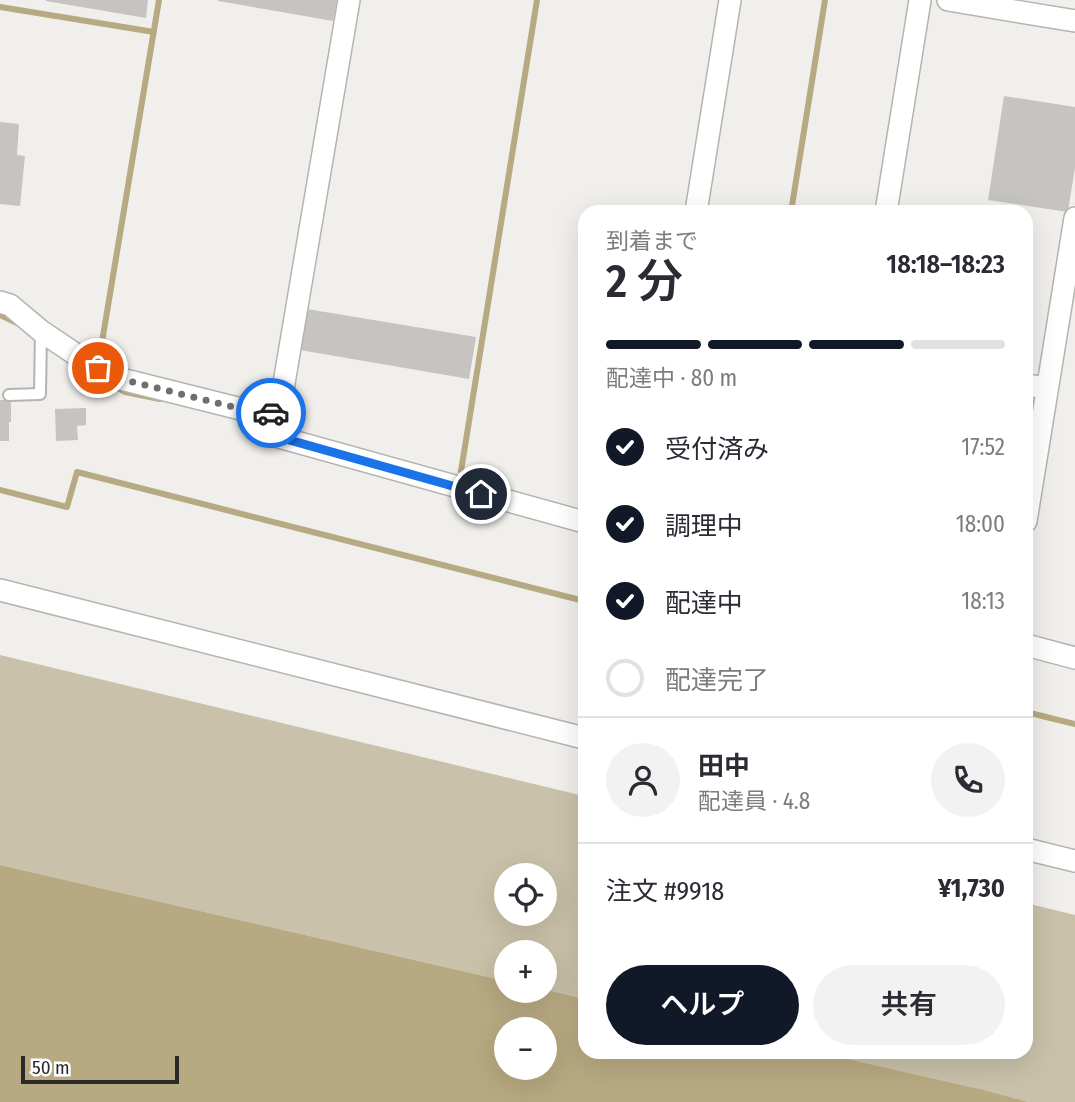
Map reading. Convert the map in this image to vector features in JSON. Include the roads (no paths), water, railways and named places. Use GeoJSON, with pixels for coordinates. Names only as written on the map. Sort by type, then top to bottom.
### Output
{"type":"FeatureCollection","features":[{"type":"Feature","properties":{"kind":"street"},"geometry":{"type":"LineString","coordinates":[[349,0],[275,436],[578,520]]}},
{"type":"Feature","properties":{"kind":"street"},"geometry":{"type":"LineString","coordinates":[[697,205],[730,0]]}},
{"type":"Feature","properties":{"kind":"street"},"geometry":{"type":"LineString","coordinates":[[887,205],[920,0]]}},
{"type":"Feature","properties":{"kind":"street"},"geometry":{"type":"LineString","coordinates":[[948,0],[1075,22]]}},
{"type":"Feature","properties":{"kind":"street"},"geometry":{"type":"LineString","coordinates":[[1033,477],[1075,218]]}},
{"type":"Feature","properties":{"kind":"street"},"geometry":{"type":"LineString","coordinates":[[0,302],[10,305],[41,331],[113,377],[249,411],[279,414]]}},
{"type":"Feature","properties":{"kind":"street"},"geometry":{"type":"LineString","coordinates":[[1033,386],[1047,388]]}},
{"type":"Feature","properties":{"kind":"street"},"geometry":{"type":"LineString","coordinates":[[0,590],[578,736]]}},
{"type":"Feature","properties":{"kind":"street"},"geometry":{"type":"LineString","coordinates":[[1033,647],[1075,659]]}},
{"type":"Feature","properties":{"kind":"street"},"geometry":{"type":"LineString","coordinates":[[1033,851],[1075,861]]}},
{"type":"Feature","properties":{"kind":"lane"},"geometry":{"type":"LineString","coordinates":[[9,395],[40,394],[41,331]]}},
{"type":"Feature","properties":{"kind":"waterway"},"geometry":{"type":"LineString","coordinates":[[100,354],[159,0]]}},
{"type":"Feature","properties":{"kind":"waterway"},"geometry":{"type":"LineString","coordinates":[[461,471],[537,0]]}},
{"type":"Feature","properties":{"kind":"waterway"},"geometry":{"type":"LineString","coordinates":[[792,205],[825,0]]}},
{"type":"Feature","properties":{"kind":"waterway"},"geometry":{"type":"LineString","coordinates":[[0,7],[154,32]]}},
{"type":"Feature","properties":{"kind":"waterway"},"geometry":{"type":"LineString","coordinates":[[0,315],[17,323]]}},
{"type":"Feature","properties":{"kind":"waterway"},"geometry":{"type":"LineString","coordinates":[[116,387],[125,392],[160,399]]}},
{"type":"Feature","properties":{"kind":"waterway"},"geometry":{"type":"LineString","coordinates":[[0,490],[67,507],[77,472],[578,599]]}},
{"type":"Feature","properties":{"kind":"waterway"},"geometry":{"type":"LineString","coordinates":[[1033,714],[1075,724]]}}]}
